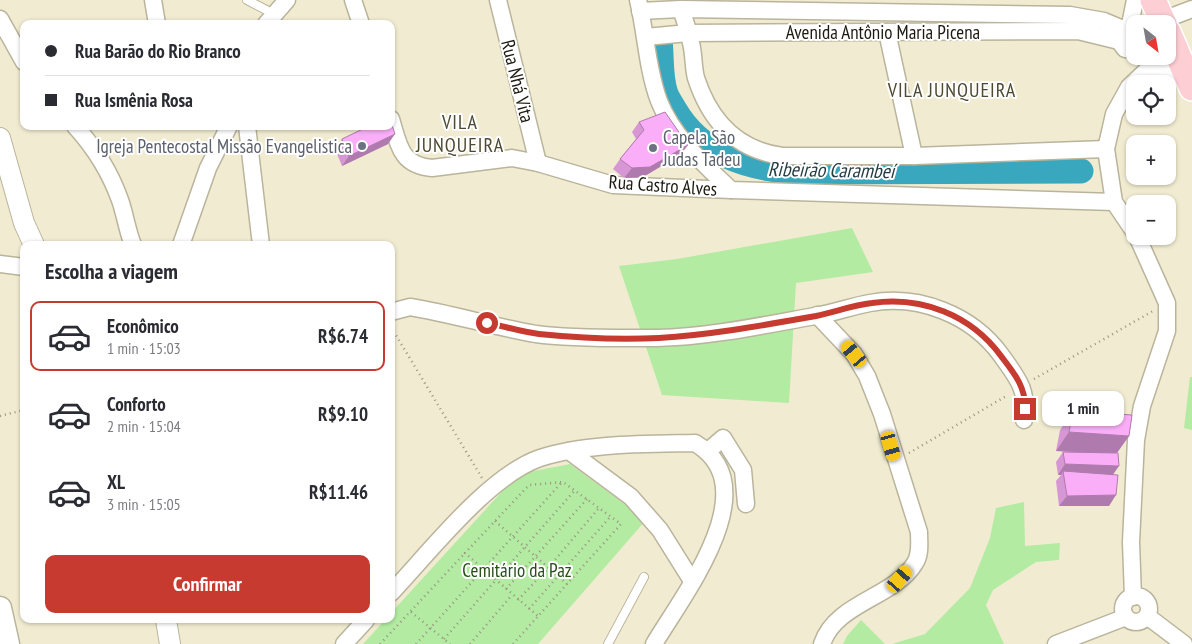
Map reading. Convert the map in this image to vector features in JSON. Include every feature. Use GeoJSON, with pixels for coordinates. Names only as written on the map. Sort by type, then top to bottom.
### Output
{"type":"FeatureCollection","features":[{"type":"Feature","properties":{"kind":"main road"},"geometry":{"type":"LineString","coordinates":[[1176,52],[1188,80]]}},
{"type":"Feature","properties":{"kind":"main road"},"geometry":{"type":"LineString","coordinates":[[0,608],[8,644]]}},
{"type":"Feature","properties":{"kind":"street"},"geometry":{"type":"LineString","coordinates":[[154,0],[156,20]]}},
{"type":"Feature","properties":{"kind":"street"},"geometry":{"type":"LineString","coordinates":[[270,19],[287,0]]}},
{"type":"Feature","properties":{"kind":"street"},"geometry":{"type":"LineString","coordinates":[[353,0],[360,20]]}},
{"type":"Feature","properties":{"kind":"street","name":"Rua Nhá Vita"},"geometry":{"type":"LineString","coordinates":[[498,0],[538,163]]}},
{"type":"Feature","properties":{"kind":"street"},"geometry":{"type":"LineString","coordinates":[[1131,15],[1135,0]]}},
{"type":"Feature","properties":{"kind":"street"},"geometry":{"type":"LineString","coordinates":[[639,6],[659,100],[669,122],[702,162],[731,190]]}},
{"type":"Feature","properties":{"kind":"street","name":"Avenida Antônio Maria Picena"},"geometry":{"type":"LineString","coordinates":[[639,6],[870,6],[1070,15],[1104,20],[1126,30]]}},
{"type":"Feature","properties":{"kind":"street"},"geometry":{"type":"LineString","coordinates":[[672,6],[688,33],[696,77],[723,128],[738,142],[765,154],[782,156],[914,156],[1106,149]]}},
{"type":"Feature","properties":{"kind":"street"},"geometry":{"type":"LineString","coordinates":[[1175,15],[1192,10]]}},
{"type":"Feature","properties":{"kind":"street"},"geometry":{"type":"LineString","coordinates":[[0,20],[20,55]]}},
{"type":"Feature","properties":{"kind":"street","name":"Avenida Antônio Maria Picena"},"geometry":{"type":"LineString","coordinates":[[646,37],[688,33],[1126,30]]}},
{"type":"Feature","properties":{"kind":"street"},"geometry":{"type":"LineString","coordinates":[[887,32],[914,156]]}},
{"type":"Feature","properties":{"kind":"street"},"geometry":{"type":"LineString","coordinates":[[1126,220],[1114,202],[1106,149],[1114,114],[1143,65]]}},
{"type":"Feature","properties":{"kind":"street"},"geometry":{"type":"LineString","coordinates":[[1152,65],[1188,80]]}},
{"type":"Feature","properties":{"kind":"street"},"geometry":{"type":"LineString","coordinates":[[78,130],[101,159],[120,200],[132,241]]}},
{"type":"Feature","properties":{"kind":"street"},"geometry":{"type":"LineString","coordinates":[[182,241],[208,168],[226,130]]}},
{"type":"Feature","properties":{"kind":"street"},"geometry":{"type":"LineString","coordinates":[[247,130],[260,241]]}},
{"type":"Feature","properties":{"kind":"street","name":"Rua Castro Alves"},"geometry":{"type":"LineString","coordinates":[[394,130],[401,151],[410,163],[421,167],[432,168],[512,158],[538,163],[613,185],[1114,202]]}},
{"type":"Feature","properties":{"kind":"street"},"geometry":{"type":"LineString","coordinates":[[0,138],[24,223],[32,241]]}},
{"type":"Feature","properties":{"kind":"street"},"geometry":{"type":"LineString","coordinates":[[1133,597],[1131,542],[1136,440],[1142,406],[1166,331],[1167,303],[1141,245]]}},
{"type":"Feature","properties":{"kind":"street"},"geometry":{"type":"LineString","coordinates":[[0,264],[20,266]]}},
{"type":"Feature","properties":{"kind":"street"},"geometry":{"type":"LineString","coordinates":[[395,311],[410,307],[537,334],[659,338],[817,316],[872,303],[913,303],[943,310],[964,320],[996,349],[1019,380],[1026,397],[1024,420]]}},
{"type":"Feature","properties":{"kind":"street"},"geometry":{"type":"LineString","coordinates":[[817,316],[854,354],[867,376],[882,414],[918,532],[920,549],[916,562],[900,579],[861,603],[836,623],[822,644]]}},
{"type":"Feature","properties":{"kind":"street"},"geometry":{"type":"LineString","coordinates":[[708,451],[722,438],[743,470],[746,504]]}},
{"type":"Feature","properties":{"kind":"street"},"geometry":{"type":"LineString","coordinates":[[395,589],[489,490],[514,471],[538,459],[568,451],[666,443],[695,443],[708,451],[720,466],[725,482],[725,500],[708,555],[654,644]]}},
{"type":"Feature","properties":{"kind":"street"},"geometry":{"type":"LineString","coordinates":[[568,451],[631,497],[660,530],[692,581]]}},
{"type":"Feature","properties":{"kind":"street"},"geometry":{"type":"LineString","coordinates":[[1133,597],[1141,597],[1147,602],[1150,609],[1147,616],[1141,621],[1133,622],[1126,617],[1124,605],[1133,597]]}},
{"type":"Feature","properties":{"kind":"street"},"geometry":{"type":"LineString","coordinates":[[1147,616],[1184,644]]}},
{"type":"Feature","properties":{"kind":"street"},"geometry":{"type":"LineString","coordinates":[[1056,644],[1126,617]]}},
{"type":"Feature","properties":{"kind":"street"},"geometry":{"type":"LineString","coordinates":[[166,623],[170,644]]}},
{"type":"Feature","properties":{"kind":"street"},"geometry":{"type":"LineString","coordinates":[[344,644],[363,623]]}},
{"type":"Feature","properties":{"kind":"lane"},"geometry":{"type":"LineString","coordinates":[[247,0],[270,19]]}},
{"type":"Feature","properties":{"kind":"lane"},"geometry":{"type":"LineString","coordinates":[[608,644],[644,577]]}},
{"type":"Feature","properties":{"kind":"path"},"geometry":{"type":"LineString","coordinates":[[395,334],[489,490]]}},
{"type":"Feature","properties":{"kind":"path"},"geometry":{"type":"LineString","coordinates":[[0,416],[20,411]]}},
{"type":"Feature","properties":{"kind":"path"},"geometry":{"type":"LineString","coordinates":[[416,644],[511,536],[563,482]]}},
{"type":"Feature","properties":{"kind":"path"},"geometry":{"type":"LineString","coordinates":[[380,644],[529,485],[563,482],[621,524],[513,644]]}},
{"type":"Feature","properties":{"kind":"path"},"geometry":{"type":"LineString","coordinates":[[444,639],[575,490]]}},
{"type":"Feature","properties":{"kind":"path"},"geometry":{"type":"LineString","coordinates":[[506,589],[587,499]]}},
{"type":"Feature","properties":{"kind":"path"},"geometry":{"type":"LineString","coordinates":[[518,600],[600,508]]}},
{"type":"Feature","properties":{"kind":"path"},"geometry":{"type":"LineString","coordinates":[[529,609],[611,516]]}},
{"type":"Feature","properties":{"kind":"path"},"geometry":{"type":"LineString","coordinates":[[495,521],[567,584]]}},
{"type":"Feature","properties":{"kind":"path"},"geometry":{"type":"LineString","coordinates":[[465,553],[538,616]]}},
{"type":"Feature","properties":{"kind":"path"},"geometry":{"type":"LineString","coordinates":[[470,644],[512,595]]}},
{"type":"Feature","properties":{"kind":"path"},"geometry":{"type":"LineString","coordinates":[[410,612],[450,644]]}},
{"type":"Feature","properties":{"kind":"green space"},"geometry":{"type":"Polygon","coordinates":[[[852,228],[873,272],[796,283],[789,403],[662,395],[619,266],[677,259],[852,228]]]}},
{"type":"Feature","properties":{"kind":"green space"},"geometry":{"type":"Polygon","coordinates":[[[1190,377],[1192,377],[1192,430],[1184,428],[1190,377]]]}},
{"type":"Feature","properties":{"kind":"green space","name":"Cemitário da Paz"},"geometry":{"type":"Polygon","coordinates":[[[570,464],[646,520],[538,644],[363,644],[382,623],[395,623],[395,609],[518,474],[570,464]]]}},
{"type":"Feature","properties":{"kind":"green space"},"geometry":{"type":"Polygon","coordinates":[[[1024,502],[1025,546],[1060,543],[1059,560],[1036,562],[993,590],[986,605],[1004,644],[892,644],[925,634],[970,588],[990,538],[996,508],[1024,502]]]}},
{"type":"Feature","properties":{"kind":"green space"},"geometry":{"type":"Polygon","coordinates":[[[861,620],[885,644],[843,644],[847,636],[861,620]]]}},
{"type":"Feature","properties":{"kind":"building","name":"Capela São Judas Tadeu"},"geometry":{"type":"Polygon","coordinates":[[[665,112],[688,145],[650,167],[632,168],[620,159],[644,130],[639,122],[665,112]]]}},
{"type":"Feature","properties":{"kind":"building"},"geometry":{"type":"Polygon","coordinates":[[[361,130],[394,130],[395,134],[349,156],[342,139],[361,130]]]}},
{"type":"Feature","properties":{"kind":"building"},"geometry":{"type":"Polygon","coordinates":[[[1073,411],[1132,415],[1129,436],[1069,432],[1073,411]]]}},
{"type":"Feature","properties":{"kind":"building"},"geometry":{"type":"Polygon","coordinates":[[[1063,452],[1118,453],[1119,466],[1065,464],[1063,452]]]}},
{"type":"Feature","properties":{"kind":"building"},"geometry":{"type":"Polygon","coordinates":[[[1063,471],[1118,475],[1116,495],[1067,496],[1063,471]]]}},
{"type":"Feature","properties":{"kind":"waterway","name":"Ribeirão Carambeí"},"geometry":{"type":"LineString","coordinates":[[660,40],[664,88],[675,110],[685,125],[697,137],[710,147],[740,162],[791,172],[1081,171]]}},
{"type":"Feature","properties":{"kind":"place","name":"Igreja Pentecostal Missão Evangelistica"},"geometry":{"type":"Point","coordinates":[362,146]}},
{"type":"Feature","properties":{"kind":"place","name":"Capela São Judas Tadeu"},"geometry":{"type":"Point","coordinates":[653,148]}},
{"type":"Feature","properties":{"kind":"district","name":"VILA JUNQUEIRA"},"geometry":{"type":"Point","coordinates":[952,90]}},
{"type":"Feature","properties":{"kind":"district","name":"VILA JUNQUEIRA"},"geometry":{"type":"Point","coordinates":[460,134]}},
{"type":"Feature","properties":{"kind":"route"},"geometry":{"type":"LineString","coordinates":[[487,323],[537,334],[659,338],[817,316],[872,303],[913,303],[943,310],[964,320],[983,336],[996,349],[1019,380],[1026,397],[1025,409]]}}]}
